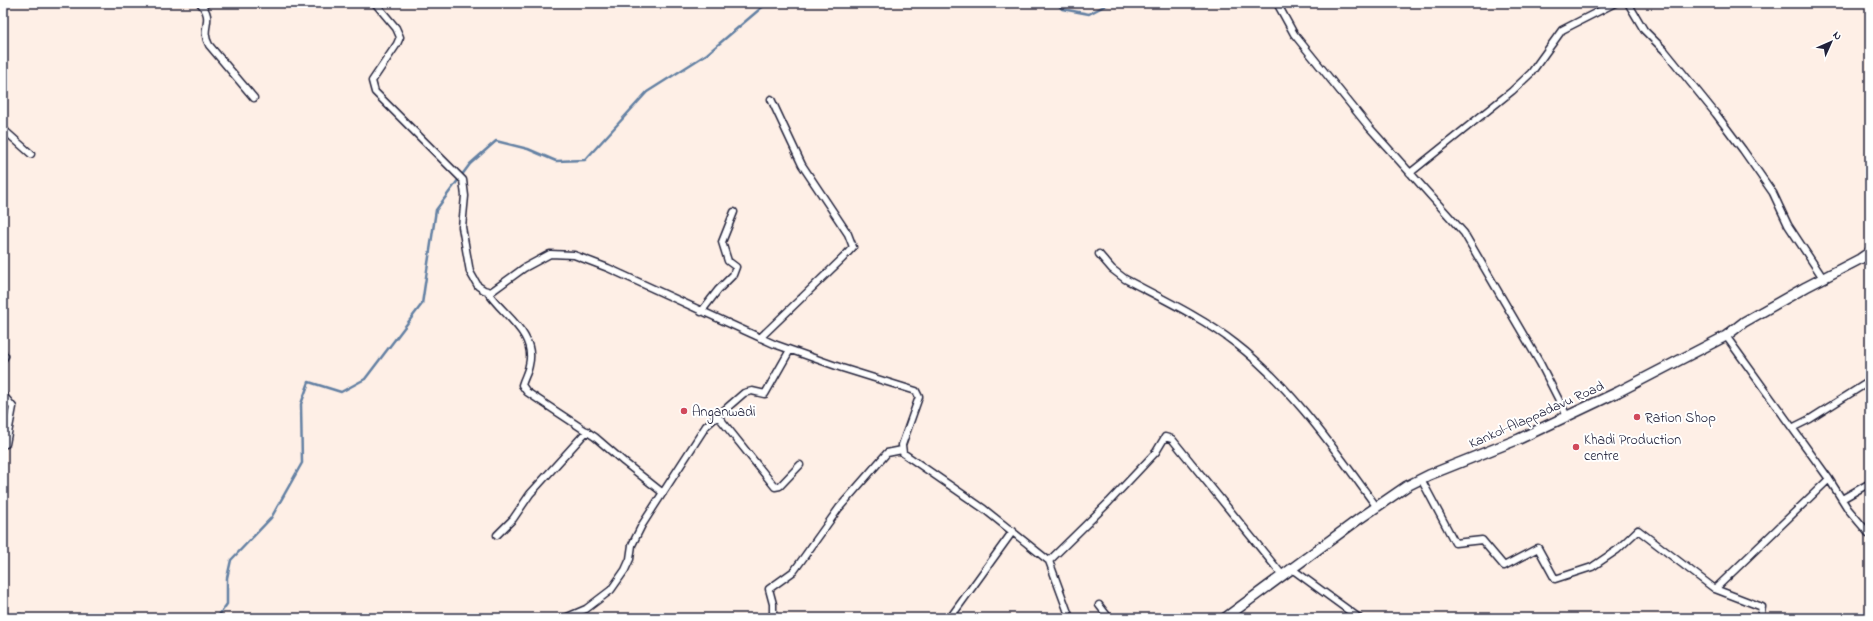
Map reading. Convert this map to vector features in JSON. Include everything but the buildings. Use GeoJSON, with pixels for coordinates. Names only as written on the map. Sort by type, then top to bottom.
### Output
{"type":"FeatureCollection","features":[{"type":"Feature","properties":{"kind":"main road","name":"Kankol-Alappadavu Road"},"geometry":{"type":"LineString","coordinates":[[1225,618],[1376,506],[1407,486],[1519,439],[1618,392],[1726,336],[1744,322],[1860,259],[1870,252]]}},
{"type":"Feature","properties":{"kind":"street"},"geometry":{"type":"LineString","coordinates":[[200,3],[207,11],[208,18],[206,38],[209,45],[254,98]]}},
{"type":"Feature","properties":{"kind":"street"},"geometry":{"type":"LineString","coordinates":[[375,3],[396,28],[400,37],[397,44],[372,81],[375,92],[463,180],[465,196],[462,227],[470,272],[478,286],[491,292],[501,287],[524,268],[550,254],[574,255],[608,268],[701,312],[790,350],[916,391],[919,397],[902,445],[902,450],[905,455],[1013,531],[1049,561],[1070,618]]}},
{"type":"Feature","properties":{"kind":"street"},"geometry":{"type":"LineString","coordinates":[[1277,3],[1294,34],[1369,127],[1464,234],[1540,363],[1567,416]]}},
{"type":"Feature","properties":{"kind":"street"},"geometry":{"type":"LineString","coordinates":[[1410,173],[1512,91],[1531,73],[1562,30],[1615,3]]}},
{"type":"Feature","properties":{"kind":"street"},"geometry":{"type":"LineString","coordinates":[[1628,3],[1644,30],[1665,51],[1743,150],[1773,193],[1788,226],[1823,278]]}},
{"type":"Feature","properties":{"kind":"street"},"geometry":{"type":"LineString","coordinates":[[760,338],[844,258],[853,247],[848,234],[802,165],[771,99]]}},
{"type":"Feature","properties":{"kind":"street"},"geometry":{"type":"LineString","coordinates":[[3,129],[31,154]]}},
{"type":"Feature","properties":{"kind":"street"},"geometry":{"type":"LineString","coordinates":[[701,312],[718,290],[733,275],[736,267],[728,261],[722,242],[734,212]]}},
{"type":"Feature","properties":{"kind":"street"},"geometry":{"type":"LineString","coordinates":[[1099,254],[1112,269],[1124,279],[1208,325],[1235,343],[1293,398],[1376,506]]}},
{"type":"Feature","properties":{"kind":"street"},"geometry":{"type":"LineString","coordinates":[[487,291],[493,301],[523,332],[528,340],[530,352],[529,365],[522,385],[527,392],[587,431],[663,493]]}},
{"type":"Feature","properties":{"kind":"street"},"geometry":{"type":"LineString","coordinates":[[1726,336],[1829,479],[1848,509],[1870,535]]}},
{"type":"Feature","properties":{"kind":"street"},"geometry":{"type":"LineString","coordinates":[[565,618],[586,609],[610,590],[625,570],[630,559],[632,545],[642,525],[706,426],[744,393],[752,391],[765,394],[790,350]]}},
{"type":"Feature","properties":{"kind":"street"},"geometry":{"type":"LineString","coordinates":[[3,354],[5,356],[3,359]]}},
{"type":"Feature","properties":{"kind":"street"},"geometry":{"type":"LineString","coordinates":[[1792,428],[1810,419],[1870,381]]}},
{"type":"Feature","properties":{"kind":"street"},"geometry":{"type":"LineString","coordinates":[[3,395],[14,407],[6,444]]}},
{"type":"Feature","properties":{"kind":"street"},"geometry":{"type":"LineString","coordinates":[[718,416],[775,487],[780,486],[800,465]]}},
{"type":"Feature","properties":{"kind":"street"},"geometry":{"type":"LineString","coordinates":[[498,535],[513,519],[530,494],[587,431]]}},
{"type":"Feature","properties":{"kind":"street"},"geometry":{"type":"LineString","coordinates":[[1049,561],[1109,502],[1156,452],[1165,437],[1172,439],[1283,576]]}},
{"type":"Feature","properties":{"kind":"street"},"geometry":{"type":"LineString","coordinates":[[773,618],[774,604],[769,589],[794,570],[839,508],[887,453],[902,450]]}},
{"type":"Feature","properties":{"kind":"street"},"geometry":{"type":"LineString","coordinates":[[1421,479],[1455,543],[1482,540],[1504,566],[1538,548],[1555,579],[1592,566],[1617,550],[1638,530],[1715,588],[1762,607],[1760,618]]}},
{"type":"Feature","properties":{"kind":"street"},"geometry":{"type":"LineString","coordinates":[[1715,588],[1829,479]]}},
{"type":"Feature","properties":{"kind":"street"},"geometry":{"type":"LineString","coordinates":[[1842,499],[1870,483]]}},
{"type":"Feature","properties":{"kind":"street"},"geometry":{"type":"LineString","coordinates":[[950,618],[1013,531]]}},
{"type":"Feature","properties":{"kind":"street"},"geometry":{"type":"LineString","coordinates":[[1292,569],[1359,618]]}},
{"type":"Feature","properties":{"kind":"street"},"geometry":{"type":"LineString","coordinates":[[1099,605],[1109,618]]}},
{"type":"Feature","properties":{"kind":"waterway"},"geometry":{"type":"LineString","coordinates":[[217,618],[227,604],[227,578],[231,560],[271,518],[302,463],[301,404],[309,382],[341,392],[365,379],[422,304],[436,210],[470,164],[496,141],[528,149],[556,161],[585,160],[647,92],[707,54],[767,3]]}},
{"type":"Feature","properties":{"kind":"waterway"},"geometry":{"type":"LineString","coordinates":[[1057,3],[1062,9],[1089,14],[1110,3]]}},
{"type":"Feature","properties":{"kind":"waterway"},"geometry":{"type":"LineString","coordinates":[[3,615],[21,614],[23,618]]}},
{"type":"Feature","properties":{"kind":"place","name":"Anganwadi"},"geometry":{"type":"Point","coordinates":[684,411]}},
{"type":"Feature","properties":{"kind":"place","name":"Ration Shop"},"geometry":{"type":"Point","coordinates":[1637,417]}},
{"type":"Feature","properties":{"kind":"place","name":"Khadi Production centre"},"geometry":{"type":"Point","coordinates":[1576,447]}}]}
